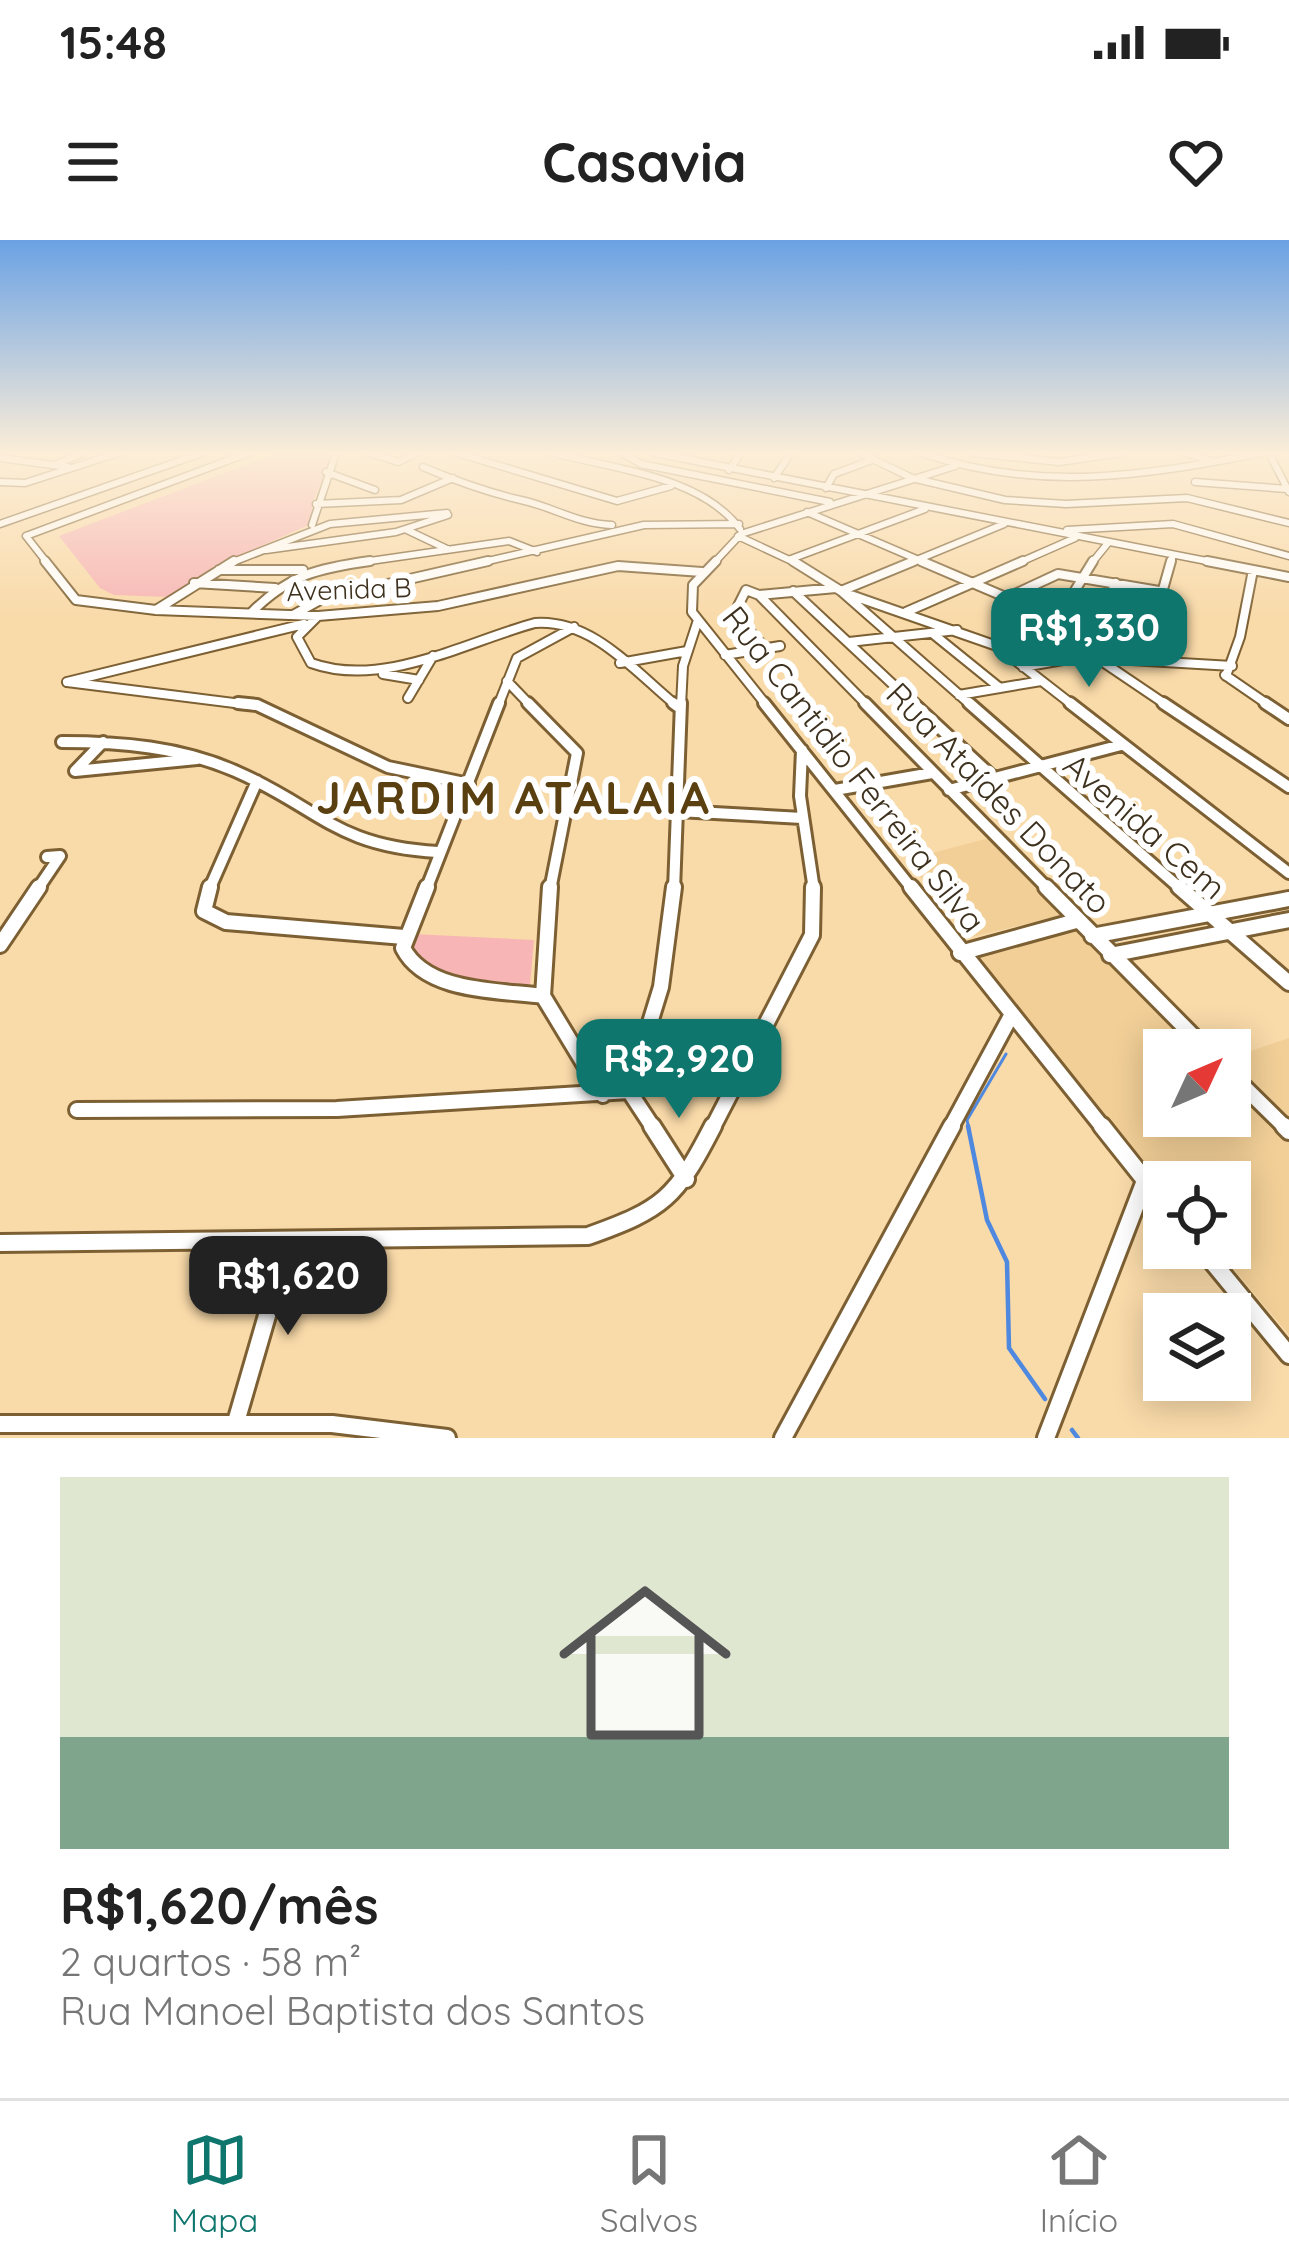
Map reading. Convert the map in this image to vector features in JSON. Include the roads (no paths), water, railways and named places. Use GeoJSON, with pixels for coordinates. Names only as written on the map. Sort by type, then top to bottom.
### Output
{"type":"FeatureCollection","features":[{"type":"Feature","properties":{"kind":"street"},"geometry":{"type":"LineString","coordinates":[[0,525],[45,509]]}},
{"type":"Feature","properties":{"kind":"street"},"geometry":{"type":"LineString","coordinates":[[0,525],[26,536],[99,509]]}},
{"type":"Feature","properties":{"kind":"street"},"geometry":{"type":"LineString","coordinates":[[312,525],[315,509]]}},
{"type":"Feature","properties":{"kind":"street"},"geometry":{"type":"LineString","coordinates":[[546,509],[587,524],[740,532],[815,509]]}},
{"type":"Feature","properties":{"kind":"street"},"geometry":{"type":"LineString","coordinates":[[723,509],[740,532]]}},
{"type":"Feature","properties":{"kind":"street"},"geometry":{"type":"LineString","coordinates":[[790,559],[925,509]]}},
{"type":"Feature","properties":{"kind":"street"},"geometry":{"type":"LineString","coordinates":[[933,509],[1289,577]]}},
{"type":"Feature","properties":{"kind":"street"},"geometry":{"type":"LineString","coordinates":[[1234,509],[1289,523]]}},
{"type":"Feature","properties":{"kind":"street"},"geometry":{"type":"LineString","coordinates":[[806,512],[863,530],[969,586],[1057,619]]}},
{"type":"Feature","properties":{"kind":"street"},"geometry":{"type":"LineString","coordinates":[[156,610],[216,569],[254,551],[312,525],[447,513],[407,530],[254,551]]}},
{"type":"Feature","properties":{"kind":"street"},"geometry":{"type":"LineString","coordinates":[[840,590],[1007,523]]}},
{"type":"Feature","properties":{"kind":"street"},"geometry":{"type":"LineString","coordinates":[[292,615],[315,601],[644,525]]}},
{"type":"Feature","properties":{"kind":"street"},"geometry":{"type":"LineString","coordinates":[[1028,527],[1182,525],[1289,556]]}},
{"type":"Feature","properties":{"kind":"street"},"geometry":{"type":"LineString","coordinates":[[407,530],[450,550]]}},
{"type":"Feature","properties":{"kind":"street","name":"Avenida Cem"},"geometry":{"type":"LineString","coordinates":[[740,532],[840,590],[1038,769],[1289,983]]}},
{"type":"Feature","properties":{"kind":"street","name":"Rua Cantidio Ferreira Silva"},"geometry":{"type":"LineString","coordinates":[[740,532],[702,572],[689,601],[698,620],[1143,1178]]}},
{"type":"Feature","properties":{"kind":"street","name":"Avenida B"},"geometry":{"type":"LineString","coordinates":[[26,536],[76,600],[156,610],[318,616],[438,606],[618,566],[702,572]]}},
{"type":"Feature","properties":{"kind":"street"},"geometry":{"type":"LineString","coordinates":[[906,612],[1078,537]]}},
{"type":"Feature","properties":{"kind":"street"},"geometry":{"type":"LineString","coordinates":[[216,569],[305,570],[514,541],[537,552]]}},
{"type":"Feature","properties":{"kind":"street"},"geometry":{"type":"LineString","coordinates":[[1046,638],[1081,576],[1108,543]]}},
{"type":"Feature","properties":{"kind":"street"},"geometry":{"type":"LineString","coordinates":[[251,613],[275,588],[305,570],[310,546]]}},
{"type":"Feature","properties":{"kind":"street"},"geometry":{"type":"LineString","coordinates":[[1143,660],[1156,635],[1159,591],[1173,555]]}},
{"type":"Feature","properties":{"kind":"street"},"geometry":{"type":"LineString","coordinates":[[1229,671],[1245,636],[1243,610],[1253,571]]}},
{"type":"Feature","properties":{"kind":"street"},"geometry":{"type":"LineString","coordinates":[[1001,600],[1046,577],[1081,576],[1159,591]]}},
{"type":"Feature","properties":{"kind":"street"},"geometry":{"type":"LineString","coordinates":[[191,583],[275,588]]}},
{"type":"Feature","properties":{"kind":"street"},"geometry":{"type":"LineString","coordinates":[[1080,657],[1116,583]]}},
{"type":"Feature","properties":{"kind":"street"},"geometry":{"type":"LineString","coordinates":[[765,648],[734,614],[739,597],[754,592],[840,590],[961,630],[998,646],[1289,872]]}},
{"type":"Feature","properties":{"kind":"street"},"geometry":{"type":"LineString","coordinates":[[794,591],[996,780]]}},
{"type":"Feature","properties":{"kind":"street","name":"Rua Ataídes Donato"},"geometry":{"type":"LineString","coordinates":[[754,592],[1186,1029]]}},
{"type":"Feature","properties":{"kind":"street"},"geometry":{"type":"LineString","coordinates":[[318,616],[307,624],[67,682],[257,704],[388,767],[469,784]]}},
{"type":"Feature","properties":{"kind":"street"},"geometry":{"type":"LineString","coordinates":[[374,672],[554,620],[574,627],[680,708]]}},
{"type":"Feature","properties":{"kind":"street"},"geometry":{"type":"LineString","coordinates":[[629,1091],[651,1039],[668,976],[680,708],[687,651],[698,620]]}},
{"type":"Feature","properties":{"kind":"street"},"geometry":{"type":"LineString","coordinates":[[307,624],[298,644],[313,663],[419,680]]}},
{"type":"Feature","properties":{"kind":"street"},"geometry":{"type":"LineString","coordinates":[[543,996],[430,977],[407,963],[404,937],[469,784],[486,727],[524,651],[574,627]]}},
{"type":"Feature","properties":{"kind":"street"},"geometry":{"type":"LineString","coordinates":[[849,642],[961,630]]}},
{"type":"Feature","properties":{"kind":"street"},"geometry":{"type":"LineString","coordinates":[[932,633],[1000,688]]}},
{"type":"Feature","properties":{"kind":"street"},"geometry":{"type":"LineString","coordinates":[[998,646],[1046,638],[1080,657]]}},
{"type":"Feature","properties":{"kind":"street"},"geometry":{"type":"LineString","coordinates":[[725,655],[780,646]]}},
{"type":"Feature","properties":{"kind":"street"},"geometry":{"type":"LineString","coordinates":[[620,663],[687,651]]}},
{"type":"Feature","properties":{"kind":"street"},"geometry":{"type":"LineString","coordinates":[[408,698],[435,653]]}},
{"type":"Feature","properties":{"kind":"street"},"geometry":{"type":"LineString","coordinates":[[1023,667],[1080,657],[1207,664],[1229,671],[1289,718]]}},
{"type":"Feature","properties":{"kind":"street"},"geometry":{"type":"LineString","coordinates":[[1097,658],[1289,787]]}},
{"type":"Feature","properties":{"kind":"street"},"geometry":{"type":"LineString","coordinates":[[508,681],[578,753],[550,882],[543,996],[603,1095]]}},
{"type":"Feature","properties":{"kind":"street"},"geometry":{"type":"LineString","coordinates":[[959,695],[1041,681]]}},
{"type":"Feature","properties":{"kind":"street"},"geometry":{"type":"LineString","coordinates":[[62,742],[103,742],[202,758],[257,781],[350,842],[438,852]]}},
{"type":"Feature","properties":{"kind":"street"},"geometry":{"type":"LineString","coordinates":[[103,742],[75,771],[202,758]]}},
{"type":"Feature","properties":{"kind":"street"},"geometry":{"type":"LineString","coordinates":[[949,790],[1121,745]]}},
{"type":"Feature","properties":{"kind":"street"},"geometry":{"type":"LineString","coordinates":[[0,1243],[588,1236],[650,1214],[686,1179],[812,935],[815,905],[796,783],[802,750]]}},
{"type":"Feature","properties":{"kind":"street"},"geometry":{"type":"LineString","coordinates":[[835,790],[932,773]]}},
{"type":"Feature","properties":{"kind":"street"},"geometry":{"type":"LineString","coordinates":[[257,781],[204,901],[204,911],[226,922],[404,937]]}},
{"type":"Feature","properties":{"kind":"street"},"geometry":{"type":"LineString","coordinates":[[678,811],[802,818]]}},
{"type":"Feature","properties":{"kind":"street"},"geometry":{"type":"LineString","coordinates":[[0,945],[60,856],[47,857]]}},
{"type":"Feature","properties":{"kind":"street"},"geometry":{"type":"LineString","coordinates":[[1091,936],[1289,899]]}},
{"type":"Feature","properties":{"kind":"street"},"geometry":{"type":"LineString","coordinates":[[1110,955],[1289,920]]}},
{"type":"Feature","properties":{"kind":"street"},"geometry":{"type":"LineString","coordinates":[[960,953],[1076,921]]}},
{"type":"Feature","properties":{"kind":"street"},"geometry":{"type":"LineString","coordinates":[[784,1438],[1012,1014]]}},
{"type":"Feature","properties":{"kind":"street"},"geometry":{"type":"LineString","coordinates":[[77,1110],[337,1109],[629,1091]]}},
{"type":"Feature","properties":{"kind":"street"},"geometry":{"type":"LineString","coordinates":[[629,1091],[686,1179]]}},
{"type":"Feature","properties":{"kind":"street"},"geometry":{"type":"LineString","coordinates":[[1251,1094],[1289,1131]]}},
{"type":"Feature","properties":{"kind":"street"},"geometry":{"type":"LineString","coordinates":[[1046,1438],[1143,1186]]}},
{"type":"Feature","properties":{"kind":"street"},"geometry":{"type":"LineString","coordinates":[[236,1422],[289,1240]]}},
{"type":"Feature","properties":{"kind":"street"},"geometry":{"type":"LineString","coordinates":[[1218,1269],[1289,1354]]}},
{"type":"Feature","properties":{"kind":"street"},"geometry":{"type":"LineString","coordinates":[[0,1424],[332,1424],[447,1438]]}},
{"type":"Feature","properties":{"kind":"waterway"},"geometry":{"type":"LineString","coordinates":[[1226,918],[1289,906]]}},
{"type":"Feature","properties":{"kind":"waterway"},"geometry":{"type":"LineString","coordinates":[[1185,925],[1211,921]]}},
{"type":"Feature","properties":{"kind":"waterway"},"geometry":{"type":"LineString","coordinates":[[1113,941],[1146,933]]}},
{"type":"Feature","properties":{"kind":"waterway"},"geometry":{"type":"LineString","coordinates":[[969,1129],[967,1120],[1006,1054]]}},
{"type":"Feature","properties":{"kind":"waterway"},"geometry":{"type":"LineString","coordinates":[[968,1126],[987,1220],[1007,1262],[1009,1348],[1045,1399]]}},
{"type":"Feature","properties":{"kind":"waterway"},"geometry":{"type":"LineString","coordinates":[[1072,1430],[1078,1438]]}},
{"type":"Feature","properties":{"kind":"district","name":"JARDIM ATALAIA"},"geometry":{"type":"Point","coordinates":[514,798]}}]}
